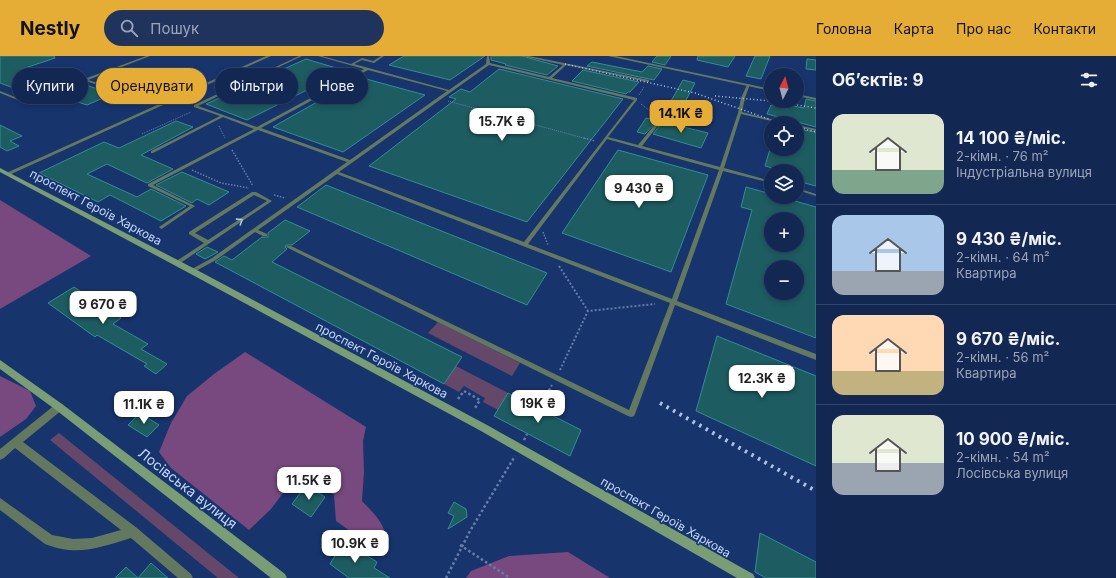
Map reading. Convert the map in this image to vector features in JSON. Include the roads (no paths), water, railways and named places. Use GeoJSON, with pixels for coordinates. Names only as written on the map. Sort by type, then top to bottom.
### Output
{"type":"FeatureCollection","features":[{"type":"Feature","properties":{"kind":"street"},"geometry":{"type":"LineString","coordinates":[[2,174],[269,56]]}},
{"type":"Feature","properties":{"kind":"street"},"geometry":{"type":"LineString","coordinates":[[610,56],[764,88]]}},
{"type":"Feature","properties":{"kind":"street"},"geometry":{"type":"LineString","coordinates":[[804,96],[816,99]]}},
{"type":"Feature","properties":{"kind":"street","name":"проспект Героїв Харкова"},"geometry":{"type":"LineString","coordinates":[[2,174],[177,263],[520,448],[749,578]]}},
{"type":"Feature","properties":{"kind":"street","name":"Лосівська вулиця"},"geometry":{"type":"LineString","coordinates":[[0,364],[59,407],[281,578]]}},
{"type":"Feature","properties":{"kind":"street"},"geometry":{"type":"LineString","coordinates":[[0,455],[59,407]]}},
{"type":"Feature","properties":{"kind":"street"},"geometry":{"type":"LineString","coordinates":[[15,442],[133,532],[187,578]]}},
{"type":"Feature","properties":{"kind":"street"},"geometry":{"type":"LineString","coordinates":[[0,503],[49,540],[62,543],[73,545],[92,544],[133,532]]}},
{"type":"Feature","properties":{"kind":"lane"},"geometry":{"type":"LineString","coordinates":[[88,79],[149,56]]}},
{"type":"Feature","properties":{"kind":"lane"},"geometry":{"type":"LineString","coordinates":[[301,56],[195,106],[350,162]]}},
{"type":"Feature","properties":{"kind":"lane"},"geometry":{"type":"LineString","coordinates":[[319,56],[363,68]]}},
{"type":"Feature","properties":{"kind":"lane"},"geometry":{"type":"LineString","coordinates":[[351,65],[362,59],[373,62],[383,56]]}},
{"type":"Feature","properties":{"kind":"lane"},"geometry":{"type":"LineString","coordinates":[[488,56],[488,64]]}},
{"type":"Feature","properties":{"kind":"lane"},"geometry":{"type":"LineString","coordinates":[[524,56],[648,81]]}},
{"type":"Feature","properties":{"kind":"lane"},"geometry":{"type":"LineString","coordinates":[[192,271],[214,259],[488,64],[636,99],[525,244]]}},
{"type":"Feature","properties":{"kind":"lane"},"geometry":{"type":"LineString","coordinates":[[549,79],[564,64]]}},
{"type":"Feature","properties":{"kind":"lane"},"geometry":{"type":"LineString","coordinates":[[368,69],[450,91]]}},
{"type":"Feature","properties":{"kind":"lane"},"geometry":{"type":"LineString","coordinates":[[289,247],[631,414],[674,302],[722,169],[744,102],[743,98],[749,85]]}},
{"type":"Feature","properties":{"kind":"lane"},"geometry":{"type":"LineString","coordinates":[[0,92],[12,97]]}},
{"type":"Feature","properties":{"kind":"lane"},"geometry":{"type":"LineString","coordinates":[[161,227],[193,206],[150,184],[306,102]]}},
{"type":"Feature","properties":{"kind":"lane"},"geometry":{"type":"LineString","coordinates":[[740,113],[764,118]]}},
{"type":"Feature","properties":{"kind":"lane"},"geometry":{"type":"LineString","coordinates":[[152,152],[223,116]]}},
{"type":"Feature","properties":{"kind":"lane"},"geometry":{"type":"LineString","coordinates":[[639,147],[658,123]]}},
{"type":"Feature","properties":{"kind":"lane"},"geometry":{"type":"LineString","coordinates":[[804,127],[816,130]]}},
{"type":"Feature","properties":{"kind":"lane"},"geometry":{"type":"LineString","coordinates":[[606,138],[764,180]]}},
{"type":"Feature","properties":{"kind":"lane"},"geometry":{"type":"LineString","coordinates":[[336,172],[816,357]]}},
{"type":"Feature","properties":{"kind":"lane"},"geometry":{"type":"LineString","coordinates":[[804,192],[816,195]]}},
{"type":"Feature","properties":{"kind":"lane"},"geometry":{"type":"LineString","coordinates":[[177,263],[270,201],[254,193],[191,233],[207,242]]}},
{"type":"Feature","properties":{"kind":"lane"},"geometry":{"type":"LineString","coordinates":[[254,230],[265,235]]}},
{"type":"Feature","properties":{"kind":"railway"},"geometry":{"type":"LineString","coordinates":[[565,64],[695,93],[764,117]]}},
{"type":"Feature","properties":{"kind":"railway"},"geometry":{"type":"LineString","coordinates":[[715,96],[764,100]]}},
{"type":"Feature","properties":{"kind":"railway"},"geometry":{"type":"LineString","coordinates":[[804,106],[816,108]]}},
{"type":"Feature","properties":{"kind":"railway"},"geometry":{"type":"LineString","coordinates":[[804,129],[816,132]]}},
{"type":"Feature","properties":{"kind":"railway"},"geometry":{"type":"LineString","coordinates":[[660,403],[816,491]]}}]}
